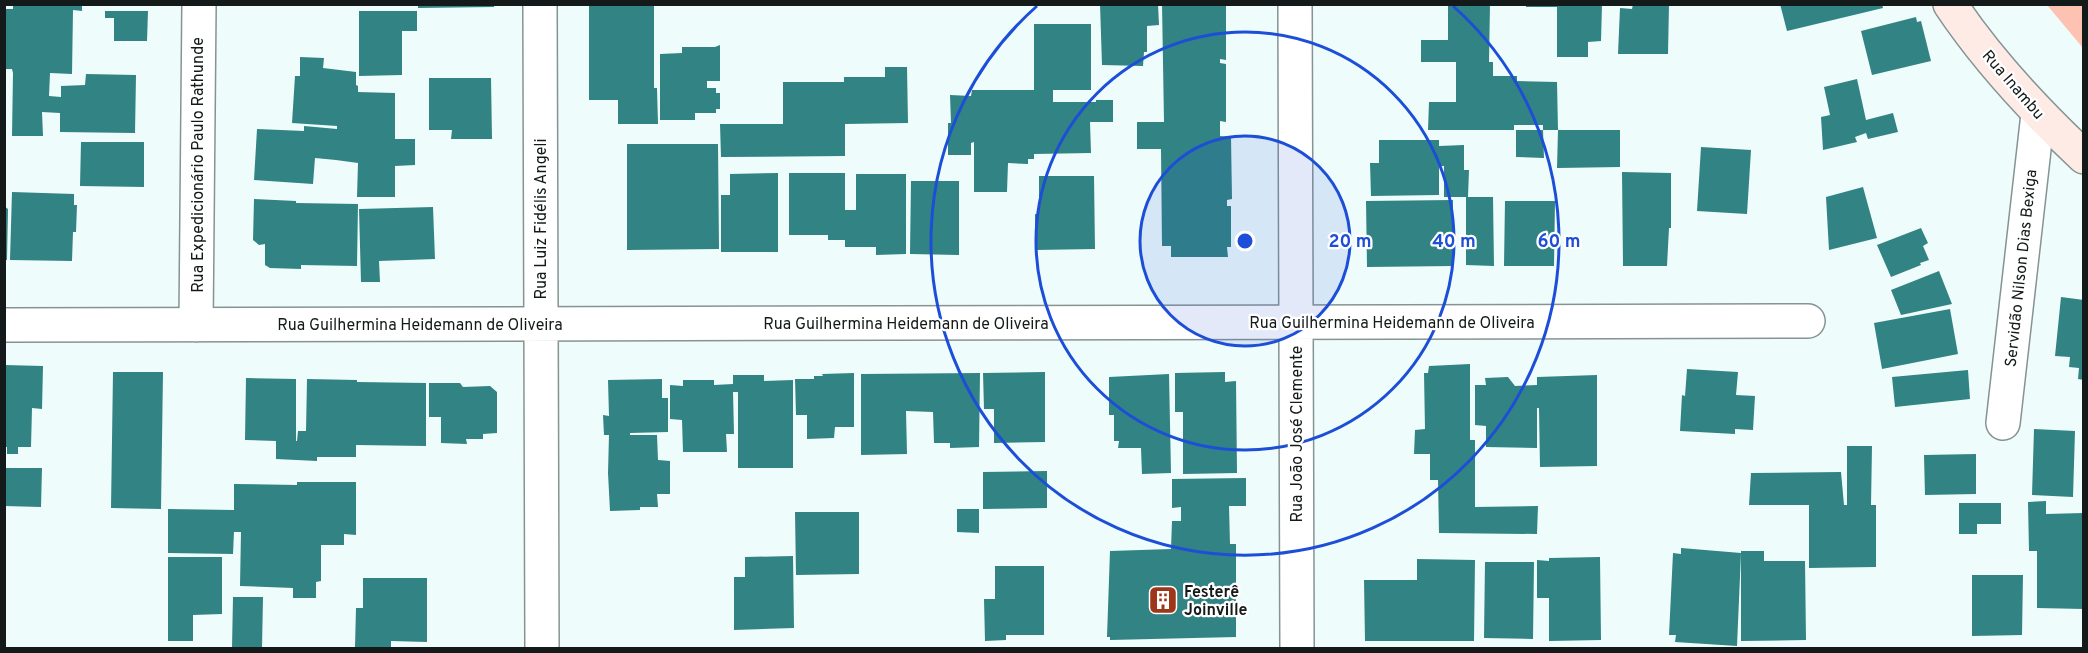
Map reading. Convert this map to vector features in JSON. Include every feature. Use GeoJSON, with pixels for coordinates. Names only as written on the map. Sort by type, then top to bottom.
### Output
{"type":"FeatureCollection","features":[{"type":"Feature","properties":{"kind":"street","name":"Rua Expedicionário Paulo Rathunde"},"geometry":{"type":"LineString","coordinates":[[196,325],[199,4]]}},
{"type":"Feature","properties":{"kind":"street","name":"Rua Luiz Fidélis Angeli"},"geometry":{"type":"LineString","coordinates":[[540,4],[542,648]]}},
{"type":"Feature","properties":{"kind":"street","name":"Rua João José Clemente"},"geometry":{"type":"LineString","coordinates":[[1295,4],[1297,648]]}},
{"type":"Feature","properties":{"kind":"street","name":"Rua Inambu"},"geometry":{"type":"LineString","coordinates":[[1950,4],[2000,70],[2038,114],[2084,158]]}},
{"type":"Feature","properties":{"kind":"street","name":"Servidão Nilson Dias Bexiga"},"geometry":{"type":"LineString","coordinates":[[2003,423],[2038,114]]}},
{"type":"Feature","properties":{"kind":"street","name":"Rua Guilhermina Heidemann de Oliveira"},"geometry":{"type":"LineString","coordinates":[[4,325],[1808,321]]}},
{"type":"Feature","properties":{"kind":"shaded area"},"geometry":{"type":"Polygon","coordinates":[[[2047,5],[2083,5],[2083,48],[2047,5]]]}},
{"type":"Feature","properties":{"kind":"building"},"geometry":{"type":"Polygon","coordinates":[[[13,4],[82,4],[82,11],[73,10],[72,74],[50,73],[49,96],[61,97],[61,86],[85,85],[86,74],[136,75],[135,133],[60,132],[60,113],[42,112],[43,136],[12,136],[13,73],[12,69],[4,69],[4,9],[13,9],[13,4]]]}},
{"type":"Feature","properties":{"kind":"building"},"geometry":{"type":"Polygon","coordinates":[[[418,4],[494,4],[494,7],[418,8],[418,4]]]}},
{"type":"Feature","properties":{"kind":"building"},"geometry":{"type":"Polygon","coordinates":[[[589,4],[654,4],[654,88],[657,88],[658,124],[618,124],[618,100],[589,100],[589,4]]]}},
{"type":"Feature","properties":{"kind":"building"},"geometry":{"type":"Polygon","coordinates":[[[1100,4],[1158,4],[1159,25],[1147,26],[1147,52],[1144,52],[1143,66],[1102,65],[1100,4]]]}},
{"type":"Feature","properties":{"kind":"building"},"geometry":{"type":"Polygon","coordinates":[[[1162,4],[1226,4],[1226,60],[1220,59],[1220,63],[1226,64],[1226,122],[1220,121],[1220,136],[1231,137],[1232,199],[1227,200],[1227,206],[1231,206],[1231,247],[1227,247],[1228,257],[1171,257],[1171,246],[1162,246],[1161,149],[1137,149],[1137,122],[1164,122],[1162,4]]]}},
{"type":"Feature","properties":{"kind":"building"},"geometry":{"type":"Polygon","coordinates":[[[1448,4],[1490,4],[1489,62],[1493,62],[1493,76],[1517,76],[1517,81],[1557,82],[1558,130],[1543,130],[1543,125],[1514,125],[1514,130],[1428,130],[1429,102],[1456,102],[1456,62],[1421,62],[1421,40],[1448,40],[1448,4]]]}},
{"type":"Feature","properties":{"kind":"building"},"geometry":{"type":"Polygon","coordinates":[[[1633,4],[1669,4],[1668,54],[1618,54],[1620,8],[1632,9],[1633,4]]]}},
{"type":"Feature","properties":{"kind":"building"},"geometry":{"type":"Polygon","coordinates":[[[1780,4],[1882,4],[1883,8],[1787,31],[1780,4]]]}},
{"type":"Feature","properties":{"kind":"building"},"geometry":{"type":"Polygon","coordinates":[[[1526,5],[1602,5],[1601,41],[1588,42],[1588,57],[1557,57],[1557,7],[1526,7],[1526,5]]]}},
{"type":"Feature","properties":{"kind":"building"},"geometry":{"type":"Polygon","coordinates":[[[105,11],[148,11],[147,41],[114,41],[114,18],[105,18],[105,11]]]}},
{"type":"Feature","properties":{"kind":"building"},"geometry":{"type":"Polygon","coordinates":[[[359,11],[417,11],[417,31],[402,31],[402,75],[359,76],[359,11]]]}},
{"type":"Feature","properties":{"kind":"building"},"geometry":{"type":"Polygon","coordinates":[[[1916,17],[1917,22],[1921,21],[1931,61],[1872,75],[1861,31],[1916,17]]]}},
{"type":"Feature","properties":{"kind":"building"},"geometry":{"type":"Polygon","coordinates":[[[1034,24],[1091,24],[1091,90],[1053,90],[1053,102],[1113,100],[1113,122],[1090,122],[1091,153],[1034,154],[1034,159],[1028,159],[1028,164],[1008,163],[1007,192],[974,192],[974,142],[971,143],[971,155],[948,155],[948,123],[951,123],[950,95],[971,96],[972,90],[1034,90],[1034,24]]]}},
{"type":"Feature","properties":{"kind":"building"},"geometry":{"type":"Polygon","coordinates":[[[720,45],[720,81],[707,81],[707,88],[716,88],[716,93],[720,93],[720,109],[716,109],[716,113],[695,113],[695,120],[660,120],[660,54],[682,53],[682,47],[720,45]]]}},
{"type":"Feature","properties":{"kind":"building"},"geometry":{"type":"Polygon","coordinates":[[[300,57],[324,58],[323,68],[356,72],[358,92],[395,93],[395,139],[415,139],[415,165],[395,166],[395,197],[357,197],[358,163],[336,160],[315,158],[313,184],[254,180],[257,129],[304,131],[304,126],[337,129],[337,126],[292,123],[295,76],[300,76],[300,57]]]}},
{"type":"Feature","properties":{"kind":"building"},"geometry":{"type":"Polygon","coordinates":[[[885,67],[907,67],[908,123],[845,124],[845,156],[721,157],[720,124],[783,124],[783,82],[844,82],[844,77],[885,77],[885,67]]]}},
{"type":"Feature","properties":{"kind":"building"},"geometry":{"type":"Polygon","coordinates":[[[429,78],[491,78],[492,139],[451,139],[452,130],[429,130],[429,78]]]}},
{"type":"Feature","properties":{"kind":"building"},"geometry":{"type":"Polygon","coordinates":[[[1857,79],[1866,120],[1893,113],[1898,132],[1868,139],[1866,133],[1855,137],[1857,142],[1823,150],[1821,117],[1830,115],[1824,87],[1857,79]]]}},
{"type":"Feature","properties":{"kind":"building"},"geometry":{"type":"Polygon","coordinates":[[[1516,130],[1543,130],[1544,158],[1516,157],[1516,130]]]}},
{"type":"Feature","properties":{"kind":"building"},"geometry":{"type":"Polygon","coordinates":[[[1558,130],[1620,130],[1620,167],[1557,168],[1558,130]]]}},
{"type":"Feature","properties":{"kind":"building"},"geometry":{"type":"Polygon","coordinates":[[[1379,140],[1439,140],[1439,146],[1464,145],[1464,170],[1469,170],[1468,197],[1444,197],[1444,166],[1439,166],[1439,195],[1371,196],[1370,163],[1379,163],[1379,140]]]}},
{"type":"Feature","properties":{"kind":"building"},"geometry":{"type":"Polygon","coordinates":[[[81,142],[144,142],[144,187],[80,186],[81,142]]]}},
{"type":"Feature","properties":{"kind":"building"},"geometry":{"type":"Polygon","coordinates":[[[627,144],[718,144],[719,249],[627,250],[627,144]]]}},
{"type":"Feature","properties":{"kind":"building"},"geometry":{"type":"Polygon","coordinates":[[[1701,147],[1751,150],[1747,214],[1697,211],[1701,147]]]}},
{"type":"Feature","properties":{"kind":"building"},"geometry":{"type":"Polygon","coordinates":[[[1622,172],[1671,173],[1671,228],[1669,228],[1667,266],[1623,266],[1622,172]]]}},
{"type":"Feature","properties":{"kind":"building"},"geometry":{"type":"Polygon","coordinates":[[[778,173],[778,252],[721,252],[721,195],[730,195],[730,174],[778,173]]]}},
{"type":"Feature","properties":{"kind":"building"},"geometry":{"type":"Polygon","coordinates":[[[789,173],[845,173],[845,210],[856,210],[856,174],[906,174],[906,254],[876,255],[876,247],[845,247],[845,240],[828,240],[828,235],[789,235],[789,173]]]}},
{"type":"Feature","properties":{"kind":"building"},"geometry":{"type":"Polygon","coordinates":[[[1039,176],[1094,176],[1095,249],[1035,250],[1035,214],[1039,214],[1039,176]]]}},
{"type":"Feature","properties":{"kind":"building"},"geometry":{"type":"Polygon","coordinates":[[[911,181],[959,181],[959,255],[910,254],[911,181]]]}},
{"type":"Feature","properties":{"kind":"building"},"geometry":{"type":"Polygon","coordinates":[[[1863,187],[1877,238],[1829,250],[1826,197],[1863,187]]]}},
{"type":"Feature","properties":{"kind":"building"},"geometry":{"type":"Polygon","coordinates":[[[12,192],[74,194],[74,205],[77,205],[72,261],[10,260],[12,192]]]}},
{"type":"Feature","properties":{"kind":"building"},"geometry":{"type":"Polygon","coordinates":[[[1466,197],[1493,197],[1494,266],[1466,265],[1466,197]]]}},
{"type":"Feature","properties":{"kind":"building"},"geometry":{"type":"Polygon","coordinates":[[[254,199],[296,201],[296,203],[358,204],[357,266],[301,265],[301,269],[270,268],[265,265],[265,244],[259,245],[253,240],[254,199]]]}},
{"type":"Feature","properties":{"kind":"building"},"geometry":{"type":"Polygon","coordinates":[[[1453,200],[1453,266],[1367,267],[1366,201],[1453,200]]]}},
{"type":"Feature","properties":{"kind":"building"},"geometry":{"type":"Polygon","coordinates":[[[1505,201],[1555,201],[1554,266],[1504,266],[1505,201]]]}},
{"type":"Feature","properties":{"kind":"building"},"geometry":{"type":"Polygon","coordinates":[[[4,206],[8,209],[7,260],[4,260],[4,206]]]}},
{"type":"Feature","properties":{"kind":"building"},"geometry":{"type":"Polygon","coordinates":[[[433,207],[435,259],[379,261],[380,282],[361,282],[359,209],[433,207]]]}},
{"type":"Feature","properties":{"kind":"building"},"geometry":{"type":"Polygon","coordinates":[[[1921,228],[1928,243],[1923,246],[1929,260],[1891,277],[1877,245],[1921,228]]]}},
{"type":"Feature","properties":{"kind":"building"},"geometry":{"type":"Polygon","coordinates":[[[1939,271],[1952,304],[1901,315],[1891,290],[1939,271]]]}},
{"type":"Feature","properties":{"kind":"building"},"geometry":{"type":"Polygon","coordinates":[[[2061,297],[2084,300],[2084,380],[2078,379],[2079,368],[2069,367],[2070,357],[2055,356],[2061,297]]]}},
{"type":"Feature","properties":{"kind":"building"},"geometry":{"type":"Polygon","coordinates":[[[1950,309],[1958,354],[1882,369],[1874,323],[1950,309]]]}},
{"type":"Feature","properties":{"kind":"building"},"geometry":{"type":"Polygon","coordinates":[[[1470,364],[1470,440],[1475,440],[1475,507],[1538,506],[1537,534],[1439,533],[1438,480],[1430,480],[1430,454],[1414,454],[1415,430],[1425,429],[1424,373],[1428,373],[1429,366],[1470,364]]]}},
{"type":"Feature","properties":{"kind":"building"},"geometry":{"type":"Polygon","coordinates":[[[5,365],[43,366],[42,409],[32,408],[31,447],[18,447],[18,454],[7,454],[7,447],[5,447],[5,365]]]}},
{"type":"Feature","properties":{"kind":"building"},"geometry":{"type":"Polygon","coordinates":[[[1687,369],[1738,372],[1736,395],[1755,396],[1753,430],[1735,429],[1735,434],[1680,431],[1682,395],[1685,396],[1687,369]]]}},
{"type":"Feature","properties":{"kind":"building"},"geometry":{"type":"Polygon","coordinates":[[[1968,370],[1970,399],[1895,407],[1892,377],[1968,370]]]}},
{"type":"Feature","properties":{"kind":"building"},"geometry":{"type":"Polygon","coordinates":[[[113,372],[163,372],[161,509],[111,508],[113,372]]]}},
{"type":"Feature","properties":{"kind":"building"},"geometry":{"type":"Polygon","coordinates":[[[1045,372],[1045,442],[994,443],[994,409],[984,409],[983,373],[1045,372]]]}},
{"type":"Feature","properties":{"kind":"building"},"geometry":{"type":"Polygon","coordinates":[[[1225,372],[1225,382],[1236,381],[1237,473],[1183,474],[1183,412],[1175,412],[1175,373],[1225,372]]]}},
{"type":"Feature","properties":{"kind":"building"},"geometry":{"type":"Polygon","coordinates":[[[854,373],[854,427],[835,427],[834,438],[807,439],[807,415],[796,415],[795,379],[814,379],[814,376],[823,376],[822,374],[854,373]]]}},
{"type":"Feature","properties":{"kind":"building"},"geometry":{"type":"Polygon","coordinates":[[[980,373],[979,447],[950,448],[950,443],[934,443],[933,412],[906,411],[907,454],[861,455],[861,374],[980,373]]]}},
{"type":"Feature","properties":{"kind":"building"},"geometry":{"type":"Polygon","coordinates":[[[1169,374],[1171,473],[1142,474],[1141,448],[1118,448],[1119,441],[1114,441],[1114,415],[1109,415],[1109,377],[1169,374]]]}},
{"type":"Feature","properties":{"kind":"building"},"geometry":{"type":"Polygon","coordinates":[[[733,375],[764,375],[764,381],[793,380],[793,468],[738,468],[738,392],[733,392],[734,434],[726,434],[727,452],[683,452],[682,420],[670,419],[670,385],[683,386],[683,380],[714,380],[714,385],[733,384],[733,375]]]}},
{"type":"Feature","properties":{"kind":"building"},"geometry":{"type":"Polygon","coordinates":[[[1597,375],[1597,466],[1540,467],[1539,408],[1537,408],[1537,448],[1486,447],[1486,426],[1475,425],[1475,385],[1486,385],[1485,378],[1508,377],[1515,386],[1537,385],[1537,377],[1597,375]]]}},
{"type":"Feature","properties":{"kind":"building"},"geometry":{"type":"Polygon","coordinates":[[[246,378],[296,379],[296,441],[298,431],[306,431],[307,379],[426,383],[426,446],[356,445],[356,457],[317,457],[317,461],[276,459],[276,441],[245,440],[246,378]]]}},
{"type":"Feature","properties":{"kind":"building"},"geometry":{"type":"Polygon","coordinates":[[[662,379],[662,398],[668,398],[668,432],[630,433],[630,435],[657,435],[658,460],[670,461],[670,494],[657,494],[658,507],[610,511],[609,435],[604,435],[603,415],[609,416],[608,380],[662,379]]]}},
{"type":"Feature","properties":{"kind":"building"},"geometry":{"type":"Polygon","coordinates":[[[429,383],[460,383],[463,387],[490,386],[497,392],[497,433],[483,434],[483,439],[466,439],[467,444],[441,443],[441,417],[429,417],[429,383]]]}},
{"type":"Feature","properties":{"kind":"building"},"geometry":{"type":"Polygon","coordinates":[[[2034,429],[2075,431],[2073,497],[2032,495],[2034,429]]]}},
{"type":"Feature","properties":{"kind":"building"},"geometry":{"type":"Polygon","coordinates":[[[1847,446],[1872,446],[1871,505],[1876,505],[1876,567],[1809,568],[1809,505],[1749,505],[1751,473],[1841,472],[1844,505],[1847,505],[1847,446]]]}},
{"type":"Feature","properties":{"kind":"building"},"geometry":{"type":"Polygon","coordinates":[[[1976,454],[1976,494],[1925,495],[1924,455],[1976,454]]]}},
{"type":"Feature","properties":{"kind":"building"},"geometry":{"type":"Polygon","coordinates":[[[4,468],[42,468],[41,507],[4,506],[4,468]]]}},
{"type":"Feature","properties":{"kind":"building"},"geometry":{"type":"Polygon","coordinates":[[[1047,471],[1047,508],[983,509],[983,472],[1047,471]]]}},
{"type":"Feature","properties":{"kind":"building","name":"Festerê Joinville"},"geometry":{"type":"Polygon","coordinates":[[[1246,478],[1246,506],[1229,506],[1230,544],[1236,544],[1236,637],[1110,640],[1110,637],[1107,637],[1110,551],[1171,549],[1172,521],[1181,521],[1181,507],[1172,508],[1172,479],[1246,478]]]}},
{"type":"Feature","properties":{"kind":"building"},"geometry":{"type":"Polygon","coordinates":[[[297,482],[356,482],[356,535],[344,534],[344,545],[321,545],[321,581],[316,582],[316,598],[293,598],[293,588],[240,586],[241,532],[234,532],[233,554],[168,553],[168,509],[234,510],[234,484],[297,485],[297,482]]]}},
{"type":"Feature","properties":{"kind":"building"},"geometry":{"type":"Polygon","coordinates":[[[2046,501],[2046,514],[2084,513],[2084,609],[2037,608],[2037,551],[2029,551],[2028,502],[2046,501]]]}},
{"type":"Feature","properties":{"kind":"building"},"geometry":{"type":"Polygon","coordinates":[[[1959,503],[2001,503],[2001,524],[1977,524],[1977,534],[1959,534],[1959,503]]]}},
{"type":"Feature","properties":{"kind":"building"},"geometry":{"type":"Polygon","coordinates":[[[957,509],[979,509],[979,533],[957,532],[957,509]]]}},
{"type":"Feature","properties":{"kind":"building"},"geometry":{"type":"Polygon","coordinates":[[[795,512],[859,512],[859,574],[796,575],[795,512]]]}},
{"type":"Feature","properties":{"kind":"building"},"geometry":{"type":"Polygon","coordinates":[[[1681,548],[1741,553],[1737,646],[1675,642],[1676,635],[1669,635],[1673,553],[1681,554],[1681,548]]]}},
{"type":"Feature","properties":{"kind":"building"},"geometry":{"type":"Polygon","coordinates":[[[1741,551],[1764,551],[1764,561],[1805,561],[1806,640],[1741,641],[1741,551]]]}},
{"type":"Feature","properties":{"kind":"building"},"geometry":{"type":"Polygon","coordinates":[[[793,556],[794,628],[734,630],[734,577],[745,577],[745,557],[793,556]]]}},
{"type":"Feature","properties":{"kind":"building"},"geometry":{"type":"Polygon","coordinates":[[[168,557],[222,557],[222,614],[193,615],[193,641],[168,641],[168,557]]]}},
{"type":"Feature","properties":{"kind":"building"},"geometry":{"type":"Polygon","coordinates":[[[1600,557],[1601,640],[1549,641],[1549,598],[1537,598],[1537,560],[1600,557]]]}},
{"type":"Feature","properties":{"kind":"building"},"geometry":{"type":"Polygon","coordinates":[[[1417,559],[1475,560],[1474,641],[1365,641],[1364,580],[1417,580],[1417,559]]]}},
{"type":"Feature","properties":{"kind":"building"},"geometry":{"type":"Polygon","coordinates":[[[1485,562],[1534,562],[1533,639],[1484,638],[1485,562]]]}},
{"type":"Feature","properties":{"kind":"building"},"geometry":{"type":"Polygon","coordinates":[[[995,566],[1044,566],[1044,635],[1006,635],[1006,640],[985,641],[984,599],[995,599],[995,566]]]}},
{"type":"Feature","properties":{"kind":"building"},"geometry":{"type":"Polygon","coordinates":[[[1972,575],[2023,575],[2022,635],[1972,636],[1972,575]]]}},
{"type":"Feature","properties":{"kind":"building"},"geometry":{"type":"Polygon","coordinates":[[[363,578],[427,578],[427,642],[391,641],[391,648],[355,647],[356,608],[363,608],[363,578]]]}},
{"type":"Feature","properties":{"kind":"building"},"geometry":{"type":"Polygon","coordinates":[[[233,597],[263,597],[262,648],[232,648],[233,597]]]}},
{"type":"Feature","properties":{"kind":"place","name":"Festerê Joinville"},"geometry":{"type":"Point","coordinates":[1163,600]}}]}
